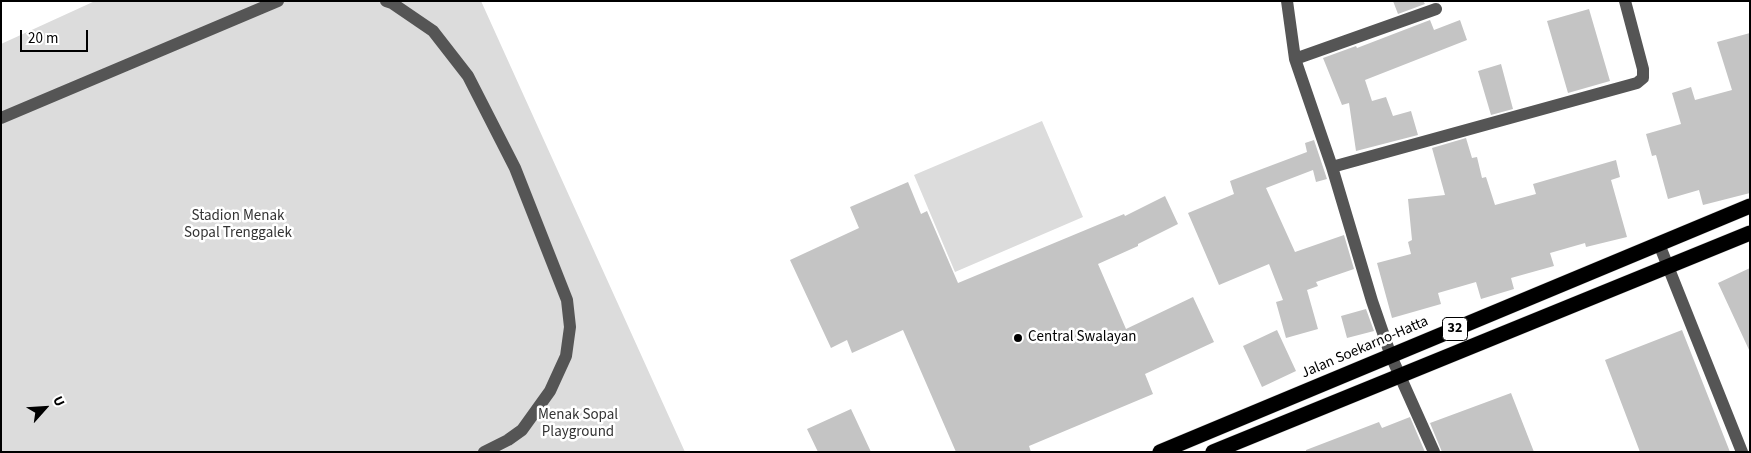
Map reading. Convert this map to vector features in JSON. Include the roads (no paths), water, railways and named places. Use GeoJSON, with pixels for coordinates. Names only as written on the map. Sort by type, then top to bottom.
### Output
{"type":"FeatureCollection","features":[{"type":"Feature","properties":{"kind":"highway","name":"Jalan Soekarno-Hatta"},"geometry":{"type":"LineString","coordinates":[[1160,452],[1750,206]]}},
{"type":"Feature","properties":{"kind":"highway","name":"32"},"geometry":{"type":"LineString","coordinates":[[1213,452],[1750,233]]}},
{"type":"Feature","properties":{"kind":"street"},"geometry":{"type":"LineString","coordinates":[[1,118],[278,1]]}},
{"type":"Feature","properties":{"kind":"street"},"geometry":{"type":"LineString","coordinates":[[386,1],[392,3],[433,31],[468,76],[515,168],[567,300],[570,327],[566,356],[550,391],[522,430],[508,440],[484,452]]}},
{"type":"Feature","properties":{"kind":"street"},"geometry":{"type":"LineString","coordinates":[[1287,1],[1295,59],[1332,167],[1367,284],[1391,356],[1434,452]]}},
{"type":"Feature","properties":{"kind":"street"},"geometry":{"type":"LineString","coordinates":[[1332,167],[1637,83],[1643,78],[1643,69],[1625,1]]}},
{"type":"Feature","properties":{"kind":"street"},"geometry":{"type":"LineString","coordinates":[[1295,59],[1436,9]]}},
{"type":"Feature","properties":{"kind":"street"},"geometry":{"type":"LineString","coordinates":[[1660,244],[1742,452]]}},
{"type":"Feature","properties":{"kind":"place","name":"Central Swalayan"},"geometry":{"type":"Point","coordinates":[1018,338]}},
{"type":"Feature","properties":{"kind":"park label","name":"Stadion Menak Sopal Trenggalek"},"geometry":{"type":"Point","coordinates":[238,226]}},
{"type":"Feature","properties":{"kind":"park label","name":"Menak Sopal Playground"},"geometry":{"type":"Point","coordinates":[578,424]}}]}
